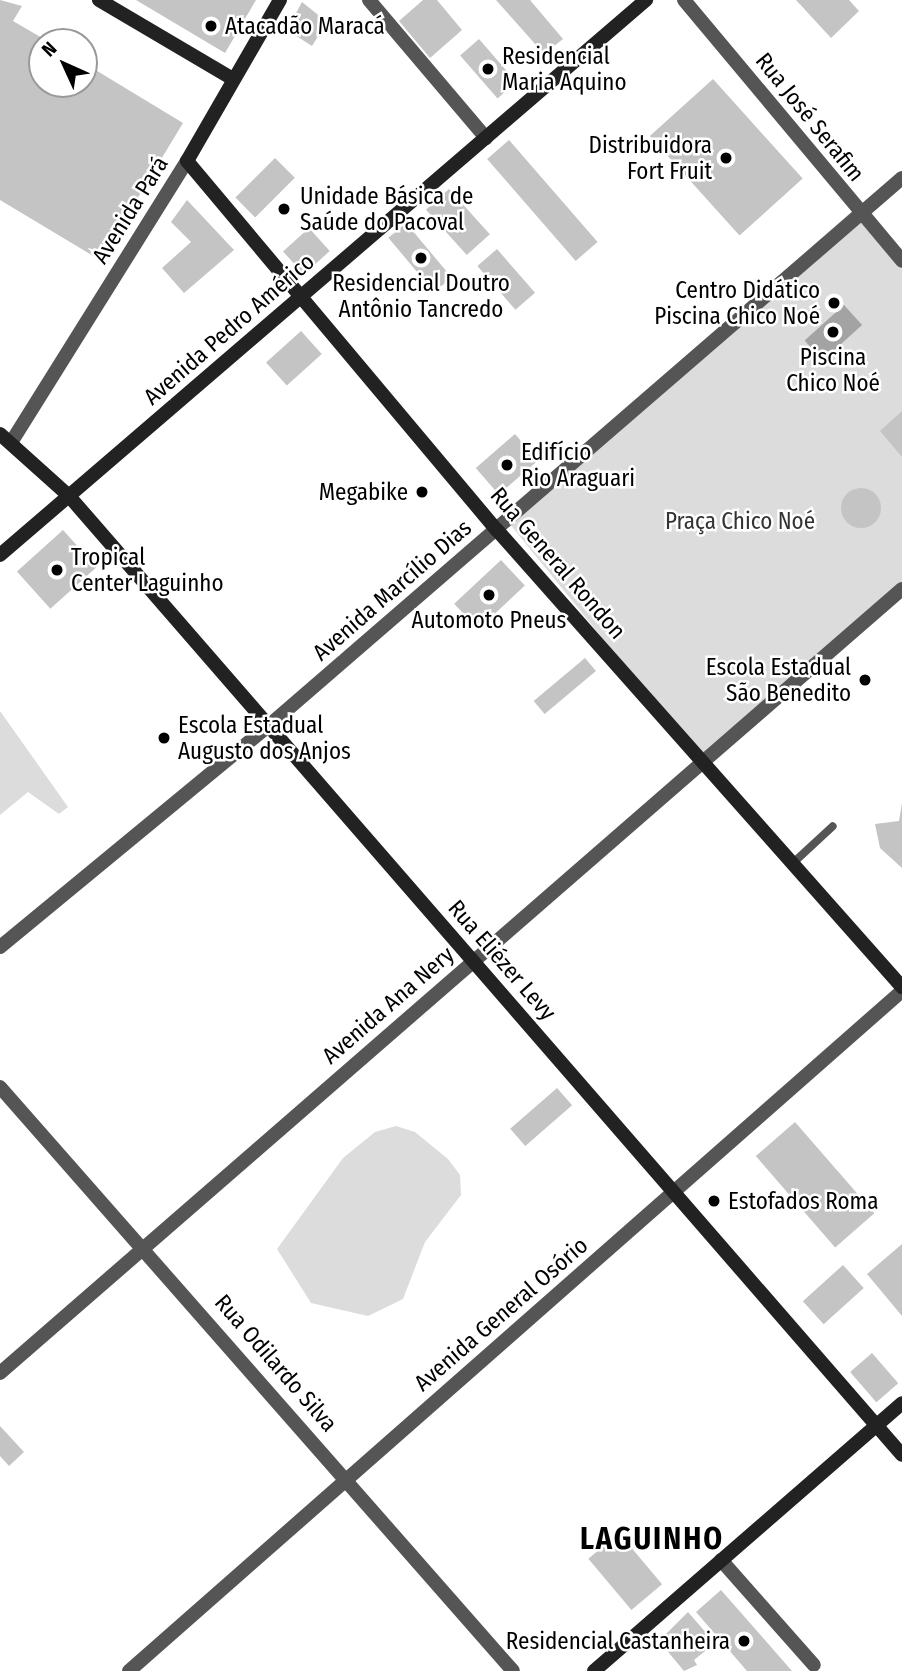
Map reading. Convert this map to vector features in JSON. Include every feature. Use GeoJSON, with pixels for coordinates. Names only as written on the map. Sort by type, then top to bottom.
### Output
{"type":"FeatureCollection","features":[{"type":"Feature","properties":{"kind":"main road"},"geometry":{"type":"LineString","coordinates":[[99,0],[233,79]]}},
{"type":"Feature","properties":{"kind":"main road","name":"Avenida Pará"},"geometry":{"type":"LineString","coordinates":[[187,161],[280,0]]}},
{"type":"Feature","properties":{"kind":"main road","name":"Avenida Pedro Américo"},"geometry":{"type":"LineString","coordinates":[[0,555],[646,0]]}},
{"type":"Feature","properties":{"kind":"main road","name":"Rua General Rondon"},"geometry":{"type":"LineString","coordinates":[[187,161],[497,530],[902,989]]}},
{"type":"Feature","properties":{"kind":"main road","name":"Rua Eliézer Levy"},"geometry":{"type":"LineString","coordinates":[[6,437],[69,496],[265,728],[677,1193],[902,1455]]}},
{"type":"Feature","properties":{"kind":"main road"},"geometry":{"type":"LineString","coordinates":[[594,1671],[902,1403]]}},
{"type":"Feature","properties":{"kind":"street"},"geometry":{"type":"LineString","coordinates":[[369,0],[486,138]]}},
{"type":"Feature","properties":{"kind":"street","name":"Rua José Serafim"},"geometry":{"type":"LineString","coordinates":[[684,0],[860,214],[902,261]]}},
{"type":"Feature","properties":{"kind":"street","name":"Avenida Pará"},"geometry":{"type":"LineString","coordinates":[[6,437],[187,161]]}},
{"type":"Feature","properties":{"kind":"street","name":"Avenida Marcílio Dias"},"geometry":{"type":"LineString","coordinates":[[0,947],[265,728],[497,530],[902,177]]}},
{"type":"Feature","properties":{"kind":"street","name":"Avenida Ana Nery"},"geometry":{"type":"LineString","coordinates":[[0,1373],[902,589]]}},
{"type":"Feature","properties":{"kind":"street","name":"Avenida General Osório"},"geometry":{"type":"LineString","coordinates":[[129,1671],[345,1477],[677,1193],[902,989]]}},
{"type":"Feature","properties":{"kind":"street","name":"Rua Odilardo Silva"},"geometry":{"type":"LineString","coordinates":[[0,1087],[145,1247],[513,1671]]}},
{"type":"Feature","properties":{"kind":"street"},"geometry":{"type":"LineString","coordinates":[[721,1560],[814,1665]]}},
{"type":"Feature","properties":{"kind":"lane"},"geometry":{"type":"LineString","coordinates":[[793,863],[834,826]]}},
{"type":"Feature","properties":{"kind":"green space","name":"Praça Chico Noé"},"geometry":{"type":"Polygon","coordinates":[[[860,204],[902,253],[902,589],[703,762],[505,518],[860,204]]]}},
{"type":"Feature","properties":{"kind":"green space"},"geometry":{"type":"Polygon","coordinates":[[[0,711],[68,807],[59,814],[28,792],[0,815],[0,711]]]}},
{"type":"Feature","properties":{"kind":"green space"},"geometry":{"type":"Polygon","coordinates":[[[396,1126],[415,1132],[448,1159],[460,1175],[461,1195],[425,1242],[403,1299],[368,1316],[311,1303],[277,1249],[343,1158],[375,1132],[396,1126]]]}},
{"type":"Feature","properties":{"kind":"shaded area","name":"Piscina Chico Noé"},"geometry":{"type":"Polygon","coordinates":[[[844,305],[862,325],[823,361],[805,340],[844,305]]]}},
{"type":"Feature","properties":{"kind":"building"},"geometry":{"type":"Polygon","coordinates":[[[0,0],[22,6],[13,21],[28,30],[28,98],[98,98],[98,71],[183,123],[100,260],[0,200],[0,0]]]}},
{"type":"Feature","properties":{"kind":"building","name":"Atacadão Maracá"},"geometry":{"type":"Polygon","coordinates":[[[136,0],[256,0],[225,53],[136,0]]]}},
{"type":"Feature","properties":{"kind":"building"},"geometry":{"type":"Polygon","coordinates":[[[423,0],[437,0],[462,30],[430,58],[399,21],[423,0]]]}},
{"type":"Feature","properties":{"kind":"building"},"geometry":{"type":"Polygon","coordinates":[[[496,0],[530,0],[563,39],[544,54],[496,0]]]}},
{"type":"Feature","properties":{"kind":"building"},"geometry":{"type":"Polygon","coordinates":[[[796,0],[849,0],[859,11],[831,38],[796,0]]]}},
{"type":"Feature","properties":{"kind":"building"},"geometry":{"type":"Polygon","coordinates":[[[302,2],[327,22],[312,46],[287,30],[302,2]]]}},
{"type":"Feature","properties":{"kind":"building","name":"Residencial Maria Aquino"},"geometry":{"type":"Polygon","coordinates":[[[479,39],[516,82],[498,98],[460,55],[479,39]]]}},
{"type":"Feature","properties":{"kind":"building","name":"Distribuidora Fort Fruit"},"geometry":{"type":"Polygon","coordinates":[[[713,79],[803,179],[739,235],[650,136],[713,79]]]}},
{"type":"Feature","properties":{"kind":"building"},"geometry":{"type":"Polygon","coordinates":[[[509,140],[598,242],[576,261],[487,159],[509,140]]]}},
{"type":"Feature","properties":{"kind":"building"},"geometry":{"type":"Polygon","coordinates":[[[275,158],[295,178],[255,217],[235,198],[275,158]]]}},
{"type":"Feature","properties":{"kind":"building"},"geometry":{"type":"Polygon","coordinates":[[[449,189],[490,234],[467,255],[426,210],[449,189]]]}},
{"type":"Feature","properties":{"kind":"building"},"geometry":{"type":"Polygon","coordinates":[[[187,200],[234,250],[184,293],[162,268],[191,242],[171,222],[187,200]]]}},
{"type":"Feature","properties":{"kind":"building","name":"Residencial Doutro Antônio Tancredo"},"geometry":{"type":"Polygon","coordinates":[[[406,223],[452,277],[434,292],[388,238],[406,223]]]}},
{"type":"Feature","properties":{"kind":"building"},"geometry":{"type":"Polygon","coordinates":[[[309,228],[330,251],[304,274],[283,251],[309,228]]]}},
{"type":"Feature","properties":{"kind":"building"},"geometry":{"type":"Polygon","coordinates":[[[497,249],[535,293],[515,310],[477,266],[497,249]]]}},
{"type":"Feature","properties":{"kind":"building"},"geometry":{"type":"Polygon","coordinates":[[[301,331],[322,354],[287,385],[266,362],[301,331]]]}},
{"type":"Feature","properties":{"kind":"building"},"geometry":{"type":"Polygon","coordinates":[[[902,411],[902,457],[880,431],[902,411]]]}},
{"type":"Feature","properties":{"kind":"building","name":"Edifício Rio Araguari"},"geometry":{"type":"Polygon","coordinates":[[[515,434],[538,460],[499,495],[476,468],[515,434]]]}},
{"type":"Feature","properties":{"kind":"building"},"geometry":{"type":"Polygon","coordinates":[[[861,488],[875,494],[881,508],[875,522],[861,528],[847,522],[841,508],[847,494],[861,488]]]}},
{"type":"Feature","properties":{"kind":"building","name":"Tropical Center Laguinho"},"geometry":{"type":"Polygon","coordinates":[[[63,530],[96,567],[50,609],[17,571],[63,530]]]}},
{"type":"Feature","properties":{"kind":"building","name":"Automoto Pneus"},"geometry":{"type":"Polygon","coordinates":[[[501,560],[525,586],[478,629],[454,604],[501,560]]]}},
{"type":"Feature","properties":{"kind":"building"},"geometry":{"type":"Polygon","coordinates":[[[585,658],[596,671],[545,714],[534,701],[585,658]]]}},
{"type":"Feature","properties":{"kind":"building"},"geometry":{"type":"Polygon","coordinates":[[[902,803],[902,868],[880,848],[875,824],[899,821],[902,803]]]}},
{"type":"Feature","properties":{"kind":"building"},"geometry":{"type":"Polygon","coordinates":[[[557,1088],[572,1105],[525,1146],[510,1129],[557,1088]]]}},
{"type":"Feature","properties":{"kind":"building"},"geometry":{"type":"Polygon","coordinates":[[[795,1122],[874,1213],[835,1247],[756,1156],[795,1122]]]}},
{"type":"Feature","properties":{"kind":"building"},"geometry":{"type":"Polygon","coordinates":[[[902,1244],[902,1316],[867,1274],[902,1244]]]}},
{"type":"Feature","properties":{"kind":"building"},"geometry":{"type":"Polygon","coordinates":[[[843,1265],[864,1288],[824,1324],[803,1301],[843,1265]]]}},
{"type":"Feature","properties":{"kind":"building"},"geometry":{"type":"Polygon","coordinates":[[[872,1353],[898,1383],[876,1402],[850,1372],[872,1353]]]}},
{"type":"Feature","properties":{"kind":"building"},"geometry":{"type":"Polygon","coordinates":[[[0,1426],[24,1452],[9,1466],[0,1456],[0,1426]]]}},
{"type":"Feature","properties":{"kind":"building"},"geometry":{"type":"Polygon","coordinates":[[[619,1533],[662,1584],[631,1610],[588,1559],[619,1533]]]}},
{"type":"Feature","properties":{"kind":"building","name":"Residencial Castanheira"},"geometry":{"type":"Polygon","coordinates":[[[721,1590],[792,1671],[747,1671],[696,1612],[721,1590]]]}},
{"type":"Feature","properties":{"kind":"building"},"geometry":{"type":"Polygon","coordinates":[[[688,1612],[715,1643],[694,1660],[697,1665],[684,1671],[659,1641],[688,1612]]]}},
{"type":"Feature","properties":{"kind":"place","name":"Atacadão Maracá"},"geometry":{"type":"Point","coordinates":[211,26]}},
{"type":"Feature","properties":{"kind":"place","name":"Residencial Maria Aquino"},"geometry":{"type":"Point","coordinates":[488,69]}},
{"type":"Feature","properties":{"kind":"place","name":"Distribuidora Fort Fruit"},"geometry":{"type":"Point","coordinates":[726,158]}},
{"type":"Feature","properties":{"kind":"place","name":"Unidade Básica de Saúde do Pacoval"},"geometry":{"type":"Point","coordinates":[284,209]}},
{"type":"Feature","properties":{"kind":"place","name":"Residencial Doutro Antônio Tancredo"},"geometry":{"type":"Point","coordinates":[421,258]}},
{"type":"Feature","properties":{"kind":"place","name":"Centro Didático Piscina Chico Noé"},"geometry":{"type":"Point","coordinates":[834,303]}},
{"type":"Feature","properties":{"kind":"place","name":"Piscina Chico Noé"},"geometry":{"type":"Point","coordinates":[833,332]}},
{"type":"Feature","properties":{"kind":"place","name":"Edifício Rio Araguari"},"geometry":{"type":"Point","coordinates":[507,465]}},
{"type":"Feature","properties":{"kind":"place","name":"Megabike"},"geometry":{"type":"Point","coordinates":[422,492]}},
{"type":"Feature","properties":{"kind":"place","name":"Tropical Center Laguinho"},"geometry":{"type":"Point","coordinates":[57,570]}},
{"type":"Feature","properties":{"kind":"place","name":"Automoto Pneus"},"geometry":{"type":"Point","coordinates":[489,595]}},
{"type":"Feature","properties":{"kind":"place","name":"Escola Estadual São Benedito"},"geometry":{"type":"Point","coordinates":[865,680]}},
{"type":"Feature","properties":{"kind":"place","name":"Escola Estadual Augusto dos Anjos"},"geometry":{"type":"Point","coordinates":[164,738]}},
{"type":"Feature","properties":{"kind":"place","name":"Estofados Roma"},"geometry":{"type":"Point","coordinates":[714,1201]}},
{"type":"Feature","properties":{"kind":"place","name":"Residencial Castanheira"},"geometry":{"type":"Point","coordinates":[744,1641]}},
{"type":"Feature","properties":{"kind":"district","name":"LAGUINHO"},"geometry":{"type":"Point","coordinates":[652,1539]}}]}
